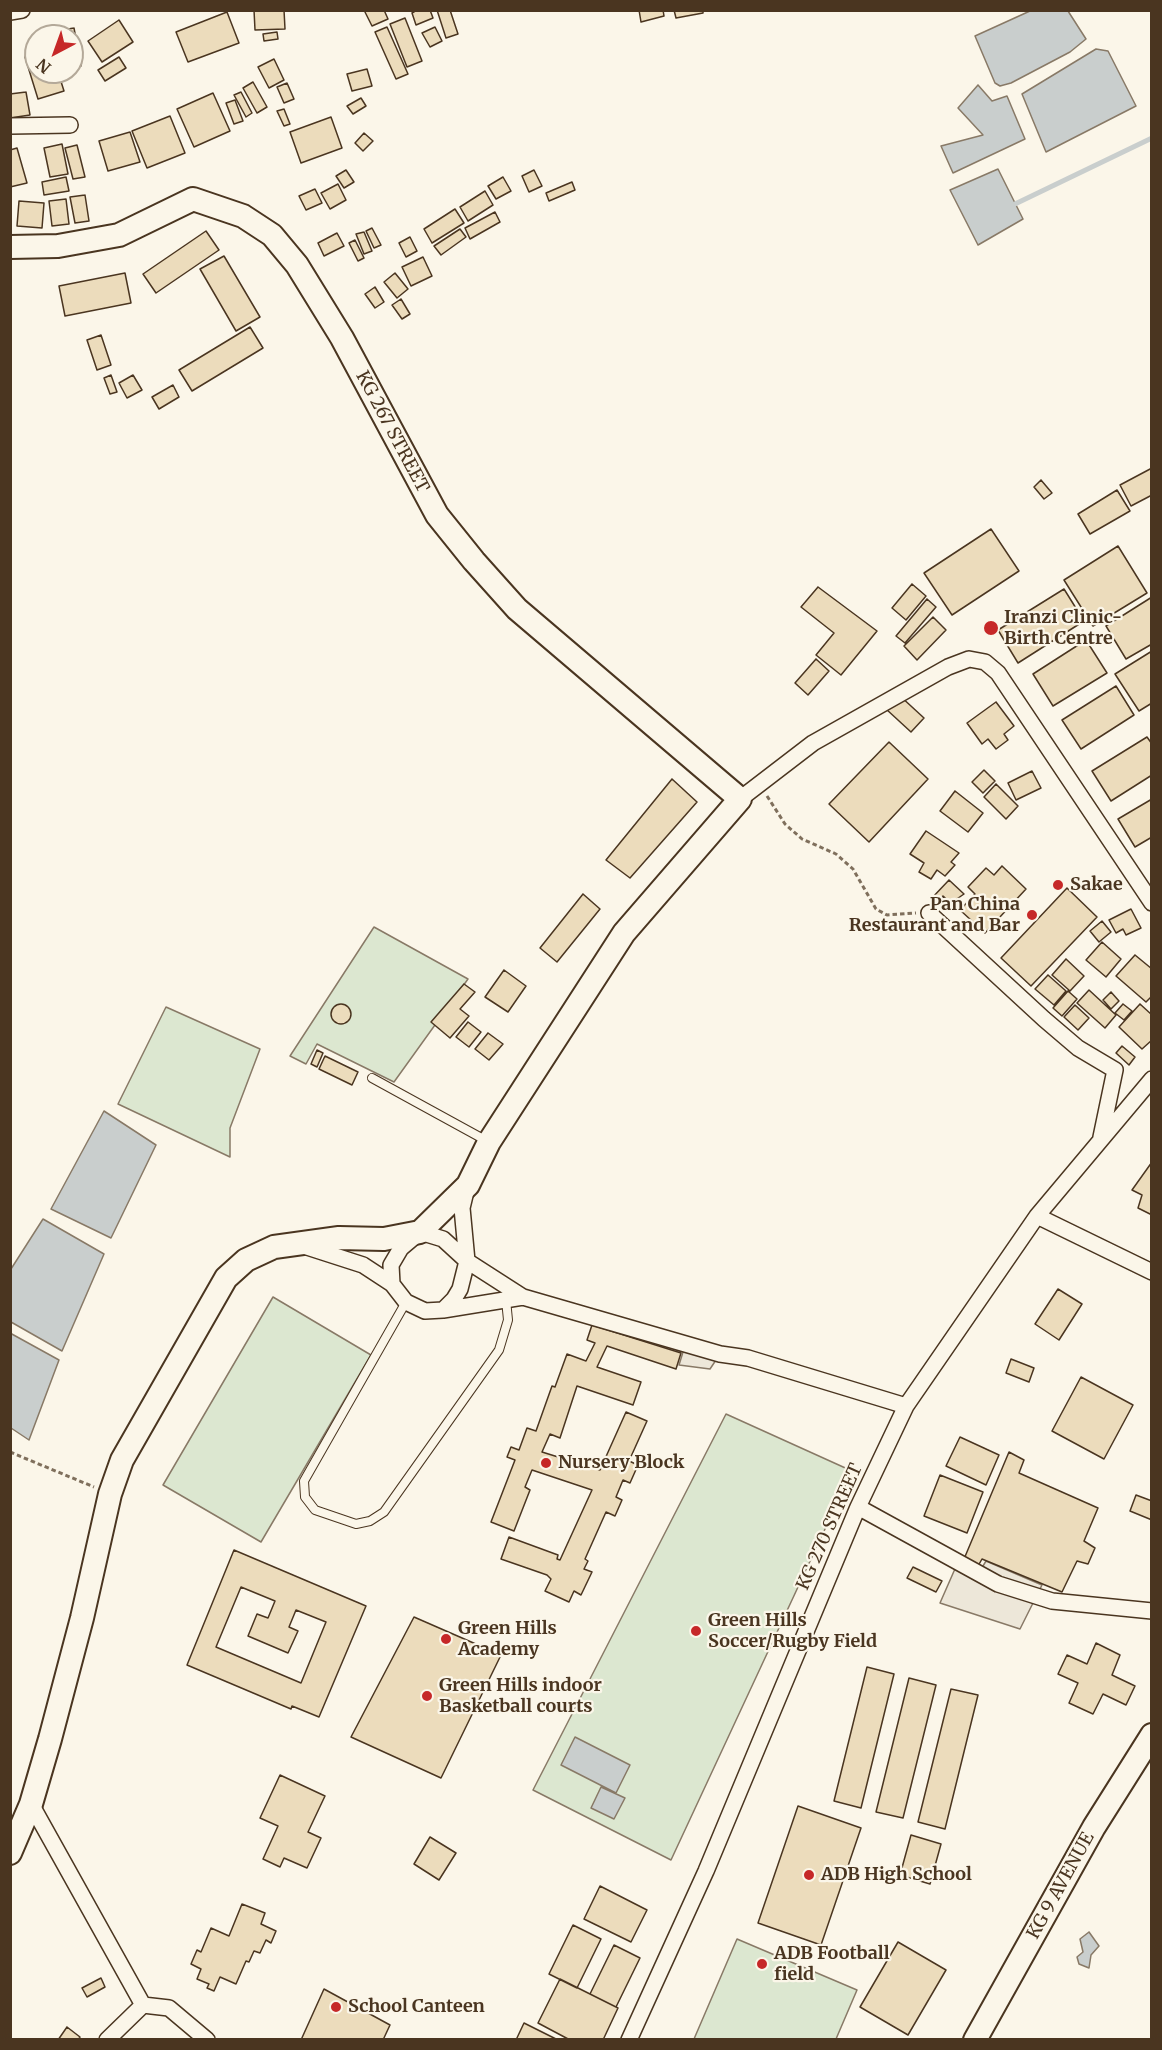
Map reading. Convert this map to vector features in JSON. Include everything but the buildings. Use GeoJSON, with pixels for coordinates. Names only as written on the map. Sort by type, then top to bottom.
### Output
{"type":"FeatureCollection","features":[{"type":"Feature","properties":{"kind":"street"},"geometry":{"type":"LineString","coordinates":[[10,12],[22,10]]}},
{"type":"Feature","properties":{"kind":"street"},"geometry":{"type":"LineString","coordinates":[[10,126],[70,125]]}},
{"type":"Feature","properties":{"kind":"street","name":"KG 267 STREET"},"geometry":{"type":"LineString","coordinates":[[10,247],[58,246],[119,235],[193,198],[243,216],[272,235],[297,265],[342,338],[437,514],[474,561],[518,609],[741,799]]}},
{"type":"Feature","properties":{"kind":"street"},"geometry":{"type":"LineString","coordinates":[[443,1310],[460,1289],[468,1261],[462,1208],[468,1185],[489,1142],[624,933],[741,799],[813,743],[948,667],[969,659],[985,662],[998,673],[1152,903]]}},
{"type":"Feature","properties":{"kind":"street"},"geometry":{"type":"LineString","coordinates":[[930,913],[1044,1020],[1078,1048],[1115,1070],[1101,1139]]}},
{"type":"Feature","properties":{"kind":"street","name":"KG 270 STREET"},"geometry":{"type":"LineString","coordinates":[[629,2040],[706,1871],[858,1507],[906,1406],[1037,1216],[1152,1079]]}},
{"type":"Feature","properties":{"kind":"street"},"geometry":{"type":"LineString","coordinates":[[392,1284],[391,1264],[401,1248],[468,1185]]}},
{"type":"Feature","properties":{"kind":"street"},"geometry":{"type":"LineString","coordinates":[[1037,1216],[1152,1272]]}},
{"type":"Feature","properties":{"kind":"street"},"geometry":{"type":"LineString","coordinates":[[10,1853],[31,1804],[82,1618],[110,1494],[122,1460],[226,1278],[246,1260],[259,1253],[274,1247],[339,1238],[384,1239],[420,1232],[442,1239],[468,1261],[523,1297],[720,1354],[748,1358],[906,1406]]}},
{"type":"Feature","properties":{"kind":"street"},"geometry":{"type":"LineString","coordinates":[[298,1244],[363,1264],[392,1284],[406,1302],[425,1311],[523,1297]]}},
{"type":"Feature","properties":{"kind":"street"},"geometry":{"type":"LineString","coordinates":[[858,1507],[998,1584],[1052,1601],[1152,1611]]}},
{"type":"Feature","properties":{"kind":"street","name":"KG 9 AVENUE"},"geometry":{"type":"LineString","coordinates":[[975,2040],[1094,1827],[1152,1735]]}},
{"type":"Feature","properties":{"kind":"street"},"geometry":{"type":"LineString","coordinates":[[31,1804],[142,2006]]}},
{"type":"Feature","properties":{"kind":"street"},"geometry":{"type":"LineString","coordinates":[[107,2040],[142,2006],[169,2008],[207,2040]]}},
{"type":"Feature","properties":{"kind":"lane"},"geometry":{"type":"LineString","coordinates":[[372,1077],[489,1142]]}},
{"type":"Feature","properties":{"kind":"lane"},"geometry":{"type":"LineString","coordinates":[[406,1302],[304,1481],[305,1497],[315,1510],[356,1524],[370,1521],[384,1512],[499,1350],[508,1320],[506,1300]]}},
{"type":"Feature","properties":{"kind":"path"},"geometry":{"type":"LineString","coordinates":[[760,784],[785,824],[802,839],[836,854],[853,869],[876,909],[887,915],[930,913]]}},
{"type":"Feature","properties":{"kind":"path"},"geometry":{"type":"LineString","coordinates":[[10,1452],[110,1494]]}},
{"type":"Feature","properties":{"kind":"green space"},"geometry":{"type":"Polygon","coordinates":[[[374,927],[468,979],[394,1082],[317,1044],[306,1064],[290,1056],[374,927]]]}},
{"type":"Feature","properties":{"kind":"green space"},"geometry":{"type":"Polygon","coordinates":[[[166,1007],[260,1049],[230,1128],[230,1157],[118,1104],[166,1007]]]}},
{"type":"Feature","properties":{"kind":"green space"},"geometry":{"type":"Polygon","coordinates":[[[273,1297],[371,1355],[261,1542],[163,1485],[273,1297]]]}},
{"type":"Feature","properties":{"kind":"green space","name":"Green Hills Soccer/Rugby Field"},"geometry":{"type":"Polygon","coordinates":[[[726,1414],[852,1471],[671,1860],[533,1790],[726,1414]]]}},
{"type":"Feature","properties":{"kind":"green space","name":"ADB Football field"},"geometry":{"type":"Polygon","coordinates":[[[737,1939],[857,1990],[836,2039],[694,2039],[737,1939]]]}},
{"type":"Feature","properties":{"kind":"shaded area"},"geometry":{"type":"Polygon","coordinates":[[[1030,11],[1068,11],[1086,39],[1070,52],[1011,83],[1000,86],[995,83],[975,36],[1030,11]]]}},
{"type":"Feature","properties":{"kind":"shaded area"},"geometry":{"type":"Polygon","coordinates":[[[1096,49],[1108,51],[1136,106],[1046,152],[1022,94],[1096,49]]]}},
{"type":"Feature","properties":{"kind":"shaded area"},"geometry":{"type":"Polygon","coordinates":[[[978,85],[992,101],[1007,96],[1025,139],[953,173],[941,146],[983,135],[958,108],[978,85]]]}},
{"type":"Feature","properties":{"kind":"shaded area"},"geometry":{"type":"Polygon","coordinates":[[[998,169],[1023,219],[978,245],[950,190],[998,169]]]}},
{"type":"Feature","properties":{"kind":"shaded area"},"geometry":{"type":"Polygon","coordinates":[[[104,1111],[156,1145],[111,1238],[51,1209],[104,1111]]]}},
{"type":"Feature","properties":{"kind":"shaded area"},"geometry":{"type":"Polygon","coordinates":[[[43,1219],[104,1254],[62,1351],[11,1322],[11,1269],[43,1219]]]}},
{"type":"Feature","properties":{"kind":"shaded area"},"geometry":{"type":"Polygon","coordinates":[[[594,1324],[720,1354],[710,1369],[679,1365],[683,1352],[594,1324]]]}},
{"type":"Feature","properties":{"kind":"shaded area"},"geometry":{"type":"Polygon","coordinates":[[[10,1333],[59,1360],[29,1440],[11,1428],[10,1333]]]}},
{"type":"Feature","properties":{"kind":"shaded area"},"geometry":{"type":"Polygon","coordinates":[[[986,1561],[1042,1585],[1020,1629],[940,1603],[958,1562],[980,1571],[986,1561]]]}},
{"type":"Feature","properties":{"kind":"shaded area"},"geometry":{"type":"Polygon","coordinates":[[[575,1737],[630,1765],[616,1793],[561,1765],[575,1737]]]}},
{"type":"Feature","properties":{"kind":"shaded area"},"geometry":{"type":"Polygon","coordinates":[[[601,1787],[625,1798],[614,1819],[591,1808],[601,1787]]]}},
{"type":"Feature","properties":{"kind":"shaded area"},"geometry":{"type":"Polygon","coordinates":[[[1089,1932],[1099,1946],[1091,1955],[1089,1968],[1079,1964],[1077,1957],[1083,1952],[1080,1939],[1089,1932]]]}},
{"type":"Feature","properties":{"kind":"waterway"},"geometry":{"type":"LineString","coordinates":[[1015,204],[1152,138]]}},
{"type":"Feature","properties":{"kind":"place","name":"Iranzi Clinic- Birth Centre"},"geometry":{"type":"Point","coordinates":[991,628]}},
{"type":"Feature","properties":{"kind":"place","name":"Sakae"},"geometry":{"type":"Point","coordinates":[1058,885]}},
{"type":"Feature","properties":{"kind":"place","name":"Pan China Restaurant and Bar"},"geometry":{"type":"Point","coordinates":[1032,915]}},
{"type":"Feature","properties":{"kind":"place","name":"Nursery Block"},"geometry":{"type":"Point","coordinates":[546,1463]}},
{"type":"Feature","properties":{"kind":"place","name":"Green Hills Soccer/Rugby Field"},"geometry":{"type":"Point","coordinates":[696,1631]}},
{"type":"Feature","properties":{"kind":"place","name":"Green Hills Academy"},"geometry":{"type":"Point","coordinates":[446,1639]}},
{"type":"Feature","properties":{"kind":"place","name":"Green Hills indoor Basketball courts"},"geometry":{"type":"Point","coordinates":[427,1696]}},
{"type":"Feature","properties":{"kind":"place","name":"ADB High School"},"geometry":{"type":"Point","coordinates":[809,1875]}},
{"type":"Feature","properties":{"kind":"place","name":"ADB Football field"},"geometry":{"type":"Point","coordinates":[762,1964]}},
{"type":"Feature","properties":{"kind":"place","name":"School Canteen"},"geometry":{"type":"Point","coordinates":[336,2007]}}]}
